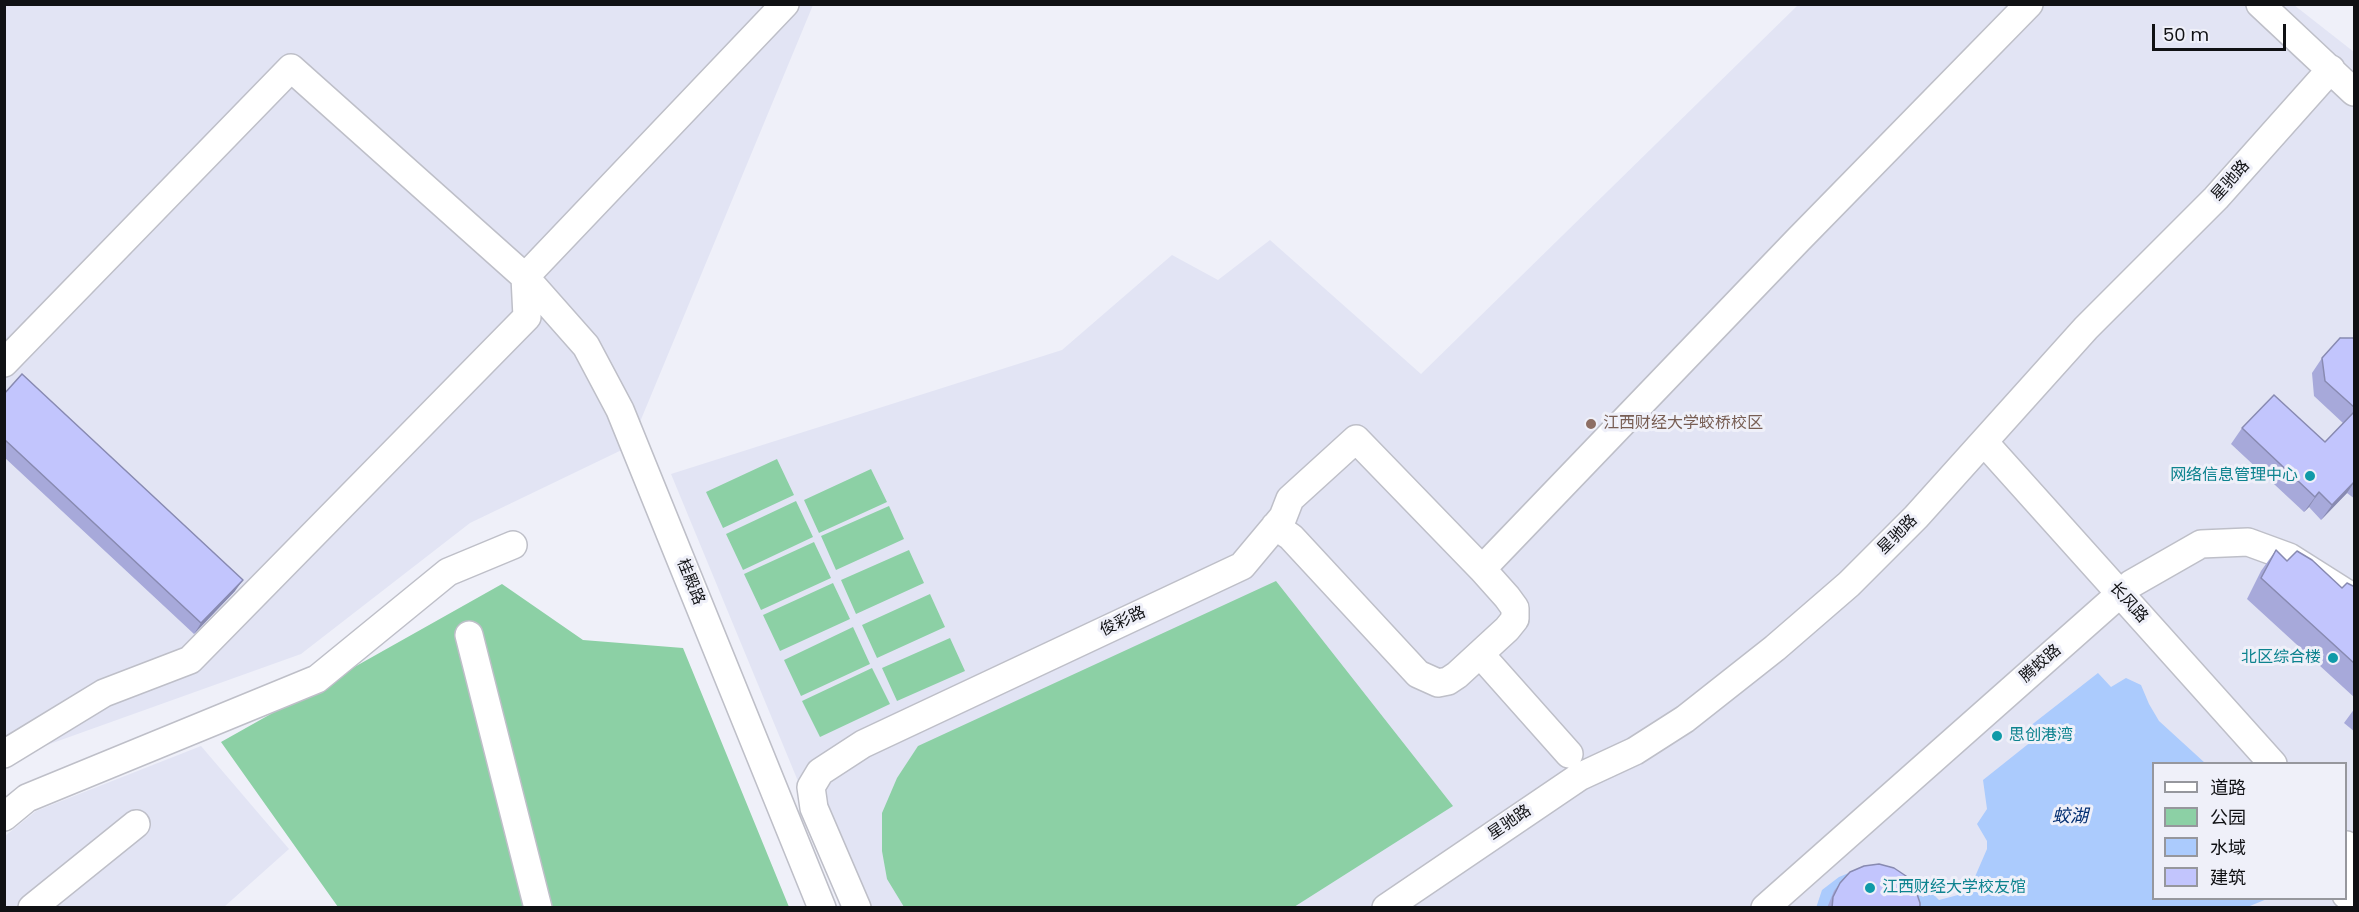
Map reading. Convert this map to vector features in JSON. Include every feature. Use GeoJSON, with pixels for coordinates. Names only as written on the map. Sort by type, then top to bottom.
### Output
{"type":"FeatureCollection","features":[{"type":"Feature","properties":{"kind":"street"},"geometry":{"type":"LineString","coordinates":[[4,754],[104,693],[190,660],[527,317],[525,276],[785,4]]}},
{"type":"Feature","properties":{"kind":"street"},"geometry":{"type":"LineString","coordinates":[[1275,526],[1291,537],[1418,674],[1438,683],[1448,681],[1480,654],[1515,619],[1515,608],[1482,569],[1798,240],[2029,4]]}},
{"type":"Feature","properties":{"kind":"street"},"geometry":{"type":"LineString","coordinates":[[2260,4],[2355,92]]}},
{"type":"Feature","properties":{"kind":"street","name":"桂殿路"},"geometry":{"type":"LineString","coordinates":[[4,363],[291,68],[525,276],[586,346],[620,410],[822,908]]}},
{"type":"Feature","properties":{"kind":"street","name":"星驰路"},"geometry":{"type":"LineString","coordinates":[[1386,908],[1579,777],[1635,751],[1685,719],[1734,682],[1849,584],[1916,517],[2086,328],[2216,198],[2331,69]]}},
{"type":"Feature","properties":{"kind":"street","name":"俊彩路"},"geometry":{"type":"LineString","coordinates":[[857,908],[814,808],[811,787],[820,772],[863,744],[1242,566],[1283,517],[1290,499],[1356,439],[1482,569]]}},
{"type":"Feature","properties":{"kind":"street","name":"长风路"},"geometry":{"type":"LineString","coordinates":[[1984,442],[2270,762]]}},
{"type":"Feature","properties":{"kind":"street","name":"腾蛟路"},"geometry":{"type":"LineString","coordinates":[[1765,908],[2131,584],[2201,544],[2248,542],[2289,557],[2355,598]]}},
{"type":"Feature","properties":{"kind":"street"},"geometry":{"type":"LineString","coordinates":[[4,817],[27,798],[317,680],[448,572],[513,545]]}},
{"type":"Feature","properties":{"kind":"street"},"geometry":{"type":"LineString","coordinates":[[470,635],[538,908]]}},
{"type":"Feature","properties":{"kind":"street"},"geometry":{"type":"LineString","coordinates":[[1480,654],[1569,754]]}},
{"type":"Feature","properties":{"kind":"street"},"geometry":{"type":"LineString","coordinates":[[32,908],[136,824]]}},
{"type":"Feature","properties":{"kind":"street"},"geometry":{"type":"LineString","coordinates":[[2347,892],[2355,878]]}},
{"type":"Feature","properties":{"kind":"shaded area"},"geometry":{"type":"Polygon","coordinates":[[[4,5],[813,5],[630,446],[470,523],[301,654],[5,760],[4,5]]]}},
{"type":"Feature","properties":{"kind":"shaded area","name":"江西财经大学蛟桥校区"},"geometry":{"type":"Polygon","coordinates":[[[1798,5],[2294,5],[2354,52],[2354,907],[850,907],[671,474],[1062,350],[1172,255],[1218,280],[1270,240],[1421,374],[1798,5]]]}},
{"type":"Feature","properties":{"kind":"shaded area"},"geometry":{"type":"Polygon","coordinates":[[[201,746],[289,849],[224,907],[5,908],[5,836],[36,811],[201,746]]]}},
{"type":"Feature","properties":{"kind":"green space"},"geometry":{"type":"Polygon","coordinates":[[[777,459],[794,495],[723,528],[706,492],[777,459]]]}},
{"type":"Feature","properties":{"kind":"green space"},"geometry":{"type":"Polygon","coordinates":[[[871,469],[887,502],[819,533],[804,500],[871,469]]]}},
{"type":"Feature","properties":{"kind":"green space"},"geometry":{"type":"Polygon","coordinates":[[[796,501],[813,537],[743,570],[726,534],[796,501]]]}},
{"type":"Feature","properties":{"kind":"green space"},"geometry":{"type":"Polygon","coordinates":[[[889,506],[904,539],[836,570],[821,536],[889,506]]]}},
{"type":"Feature","properties":{"kind":"green space"},"geometry":{"type":"Polygon","coordinates":[[[814,542],[831,578],[761,610],[744,574],[814,542]]]}},
{"type":"Feature","properties":{"kind":"green space"},"geometry":{"type":"Polygon","coordinates":[[[909,550],[924,583],[856,614],[841,580],[909,550]]]}},
{"type":"Feature","properties":{"kind":"green space"},"geometry":{"type":"Polygon","coordinates":[[[1276,581],[1453,806],[1294,907],[904,907],[887,879],[882,851],[882,813],[897,778],[918,746],[1276,581]]]}},
{"type":"Feature","properties":{"kind":"green space"},"geometry":{"type":"Polygon","coordinates":[[[833,583],[850,619],[780,651],[763,615],[833,583]]]}},
{"type":"Feature","properties":{"kind":"green space"},"geometry":{"type":"Polygon","coordinates":[[[502,584],[583,640],[683,648],[789,907],[338,907],[221,742],[502,584]]]}},
{"type":"Feature","properties":{"kind":"green space"},"geometry":{"type":"Polygon","coordinates":[[[930,594],[945,627],[877,658],[862,625],[930,594]]]}},
{"type":"Feature","properties":{"kind":"green space"},"geometry":{"type":"Polygon","coordinates":[[[853,627],[870,664],[801,696],[784,660],[853,627]]]}},
{"type":"Feature","properties":{"kind":"green space"},"geometry":{"type":"Polygon","coordinates":[[[950,638],[965,671],[897,701],[882,668],[950,638]]]}},
{"type":"Feature","properties":{"kind":"green space"},"geometry":{"type":"Polygon","coordinates":[[[872,668],[890,704],[820,737],[802,701],[872,668]]]}},
{"type":"Feature","properties":{"kind":"water","name":"蛟湖"},"geometry":{"type":"Polygon","coordinates":[[[2098,673],[2111,687],[2126,678],[2141,685],[2159,721],[2204,762],[2152,762],[2152,900],[2265,900],[2245,908],[1816,908],[1822,890],[1839,877],[1856,870],[1910,889],[1923,897],[1931,892],[1939,900],[1958,895],[1974,879],[1987,849],[1987,841],[1977,824],[1987,809],[1983,780],[2032,741],[2025,730],[2098,673]]]}},
{"type":"Feature","properties":{"kind":"building"},"geometry":{"type":"Polygon","coordinates":[[[2340,338],[2355,338],[2355,408],[2325,381],[2322,358],[2340,338]]]}},
{"type":"Feature","properties":{"kind":"building"},"geometry":{"type":"Polygon","coordinates":[[[22,374],[243,580],[201,623],[4,439],[4,394],[22,374]]]}},
{"type":"Feature","properties":{"kind":"building","name":"网络信息管理中心"},"geometry":{"type":"Polygon","coordinates":[[[2274,395],[2325,442],[2355,411],[2355,481],[2332,505],[2319,492],[2315,497],[2242,428],[2274,395]]]}},
{"type":"Feature","properties":{"kind":"building"},"geometry":{"type":"Polygon","coordinates":[[[2276,550],[2287,561],[2297,551],[2312,560],[2342,588],[2347,583],[2355,587],[2355,664],[2261,578],[2276,550]]]}},
{"type":"Feature","properties":{"kind":"building","name":"江西财经大学校友馆"},"geometry":{"type":"Polygon","coordinates":[[[1879,864],[1894,868],[1906,876],[1915,888],[1920,908],[1832,908],[1833,897],[1840,883],[1850,872],[1864,866],[1879,864]]]}},
{"type":"Feature","properties":{"kind":"place","name":"江西财经大学蛟桥校区"},"geometry":{"type":"Point","coordinates":[1591,424]}},
{"type":"Feature","properties":{"kind":"place","name":"网络信息管理中心"},"geometry":{"type":"Point","coordinates":[2310,476]}},
{"type":"Feature","properties":{"kind":"place","name":"北区综合楼"},"geometry":{"type":"Point","coordinates":[2333,658]}},
{"type":"Feature","properties":{"kind":"place","name":"思创港湾"},"geometry":{"type":"Point","coordinates":[1997,736]}},
{"type":"Feature","properties":{"kind":"place","name":"江西财经大学校友馆"},"geometry":{"type":"Point","coordinates":[1870,888]}}]}
